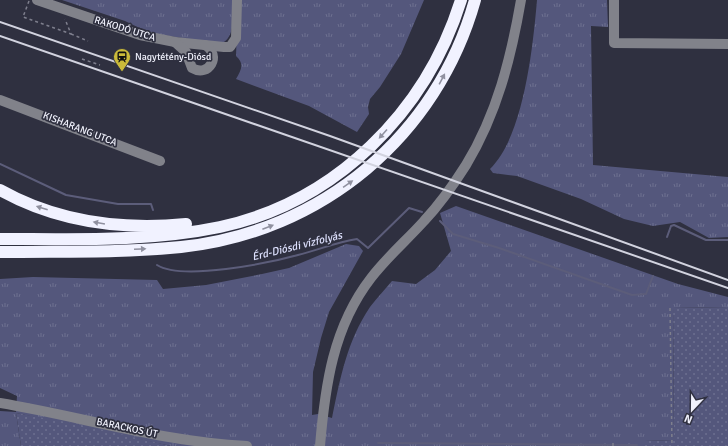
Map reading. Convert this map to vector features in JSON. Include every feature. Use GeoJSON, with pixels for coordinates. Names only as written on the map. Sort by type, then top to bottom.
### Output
{"type":"FeatureCollection","features":[{"type":"Feature","properties":{"kind":"highway"},"geometry":{"type":"LineString","coordinates":[[0,239],[80,239],[181,233],[220,226],[249,218],[306,194],[330,179],[362,155],[376,142],[408,104],[436,61],[447,38],[461,0]]}},
{"type":"Feature","properties":{"kind":"highway"},"geometry":{"type":"LineString","coordinates":[[0,252],[159,248],[197,244],[264,229],[315,204],[337,191],[373,165],[422,112],[458,49],[475,0]]}},
{"type":"Feature","properties":{"kind":"highway"},"geometry":{"type":"LineString","coordinates":[[0,190],[36,206],[80,219],[117,225],[138,227],[249,218]]}},
{"type":"Feature","properties":{"kind":"highway"},"geometry":{"type":"LineString","coordinates":[[0,258],[50,251]]}},
{"type":"Feature","properties":{"kind":"street","name":"RAKODÓ UTCA"},"geometry":{"type":"LineString","coordinates":[[37,0],[130,33],[175,42],[230,47],[236,38],[236,0]]}},
{"type":"Feature","properties":{"kind":"street"},"geometry":{"type":"LineString","coordinates":[[320,446],[327,380],[331,362],[343,327],[360,295],[372,277],[425,220],[454,182],[475,148],[487,125],[508,68],[521,0]]}},
{"type":"Feature","properties":{"kind":"street"},"geometry":{"type":"LineString","coordinates":[[614,0],[614,43],[728,44]]}},
{"type":"Feature","properties":{"kind":"street"},"geometry":{"type":"LineString","coordinates":[[175,42],[186,52],[192,68],[200,71],[207,69],[213,60],[213,53],[205,45]]}},
{"type":"Feature","properties":{"kind":"street","name":"KISHARANG UTCA"},"geometry":{"type":"LineString","coordinates":[[0,100],[160,161]]}},
{"type":"Feature","properties":{"kind":"street","name":"BARACKOS ÚT"},"geometry":{"type":"LineString","coordinates":[[0,396],[55,412]]}},
{"type":"Feature","properties":{"kind":"street","name":"BARACKOS ÚT"},"geometry":{"type":"LineString","coordinates":[[0,403],[55,412],[185,441],[247,446]]}},
{"type":"Feature","properties":{"kind":"path"},"geometry":{"type":"LineString","coordinates":[[29,0],[23,17],[88,40]]}},
{"type":"Feature","properties":{"kind":"path"},"geometry":{"type":"LineString","coordinates":[[60,8],[71,34]]}},
{"type":"Feature","properties":{"kind":"path"},"geometry":{"type":"LineString","coordinates":[[82,59],[100,65]]}},
{"type":"Feature","properties":{"kind":"path"},"geometry":{"type":"LineString","coordinates":[[670,308],[672,446]]}},
{"type":"Feature","properties":{"kind":"green space"},"geometry":{"type":"Polygon","coordinates":[[[62,0],[232,0],[233,18],[229,37],[220,44],[150,33],[125,21],[62,0]]]}},
{"type":"Feature","properties":{"kind":"green space"},"geometry":{"type":"Polygon","coordinates":[[[238,0],[424,0],[401,54],[380,87],[370,99],[368,107],[369,114],[357,132],[309,106],[236,79],[241,67],[239,59],[236,56],[238,0]]]}},
{"type":"Feature","properties":{"kind":"green space"},"geometry":{"type":"Polygon","coordinates":[[[537,0],[607,0],[608,27],[591,26],[593,165],[728,177],[728,237],[709,238],[680,222],[653,226],[624,219],[581,199],[517,176],[493,173],[490,169],[502,154],[519,113],[525,89],[533,41],[537,0]]]}},
{"type":"Feature","properties":{"kind":"green space"},"geometry":{"type":"Polygon","coordinates":[[[456,206],[678,284],[728,297],[728,308],[673,307],[674,440],[645,441],[645,446],[171,446],[16,413],[21,446],[0,446],[0,411],[16,412],[17,396],[0,388],[0,279],[33,277],[157,280],[163,289],[206,285],[262,274],[289,268],[346,244],[359,246],[363,251],[329,312],[313,372],[312,415],[318,414],[332,418],[345,361],[355,333],[362,320],[370,307],[392,281],[416,284],[435,270],[451,251],[440,213],[456,206]]]}},
{"type":"Feature","properties":{"kind":"green space"},"geometry":{"type":"Polygon","coordinates":[[[673,307],[728,308],[728,446],[645,446],[645,441],[674,440],[673,307]]]}},
{"type":"Feature","properties":{"kind":"green space"},"geometry":{"type":"Polygon","coordinates":[[[16,413],[77,424],[171,446],[21,446],[16,413]]]}},
{"type":"Feature","properties":{"kind":"waterway","name":"Érd-Diósdi vízfolyás"},"geometry":{"type":"LineString","coordinates":[[0,164],[66,195],[118,204],[151,204],[153,210]]}},
{"type":"Feature","properties":{"kind":"waterway","name":"Érd-Diósdi vízfolyás"},"geometry":{"type":"LineString","coordinates":[[157,265],[169,269],[186,271],[226,269],[285,258],[357,239],[368,248],[409,208],[422,212]]}},
{"type":"Feature","properties":{"kind":"waterway","name":"Érd-Diósdi vízfolyás"},"geometry":{"type":"LineString","coordinates":[[440,221],[453,234],[499,248],[632,295],[646,294],[653,276]]}},
{"type":"Feature","properties":{"kind":"waterway","name":"Érd-Diósdi vízfolyás"},"geometry":{"type":"LineString","coordinates":[[667,237],[671,226],[674,225],[706,240],[728,240]]}},
{"type":"Feature","properties":{"kind":"waterway"},"geometry":{"type":"LineString","coordinates":[[378,443],[637,445]]}},
{"type":"Feature","properties":{"kind":"railway"},"geometry":{"type":"LineString","coordinates":[[0,22],[330,136],[728,280]]}},
{"type":"Feature","properties":{"kind":"railway"},"geometry":{"type":"LineString","coordinates":[[0,36],[728,288]]}},
{"type":"Feature","properties":{"kind":"place","name":"Nagytétény-Diósd"},"geometry":{"type":"Point","coordinates":[122,72]}}]}
